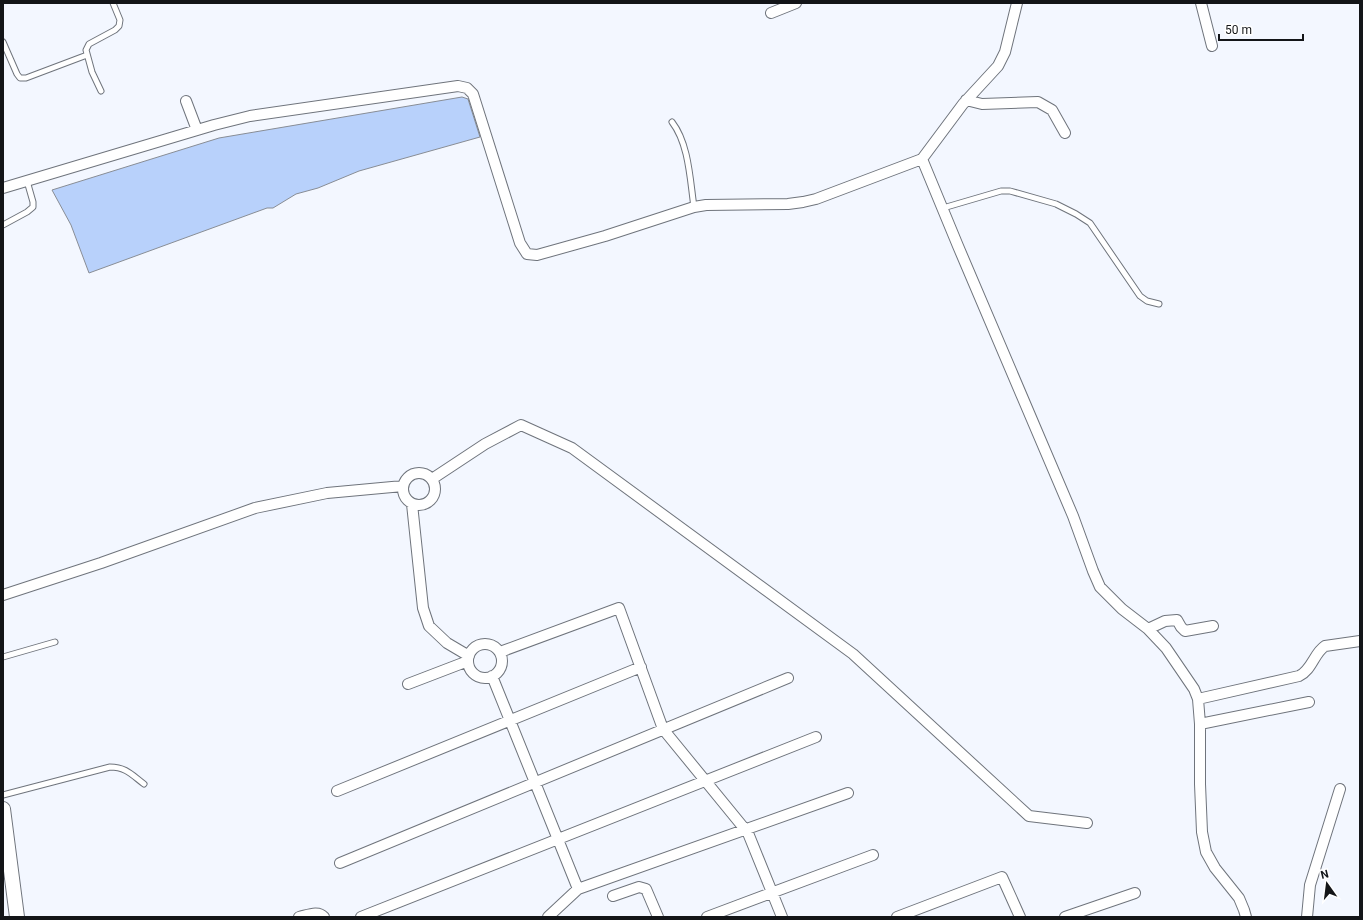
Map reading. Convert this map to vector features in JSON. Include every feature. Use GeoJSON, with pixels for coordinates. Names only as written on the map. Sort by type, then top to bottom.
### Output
{"type":"FeatureCollection","features":[{"type":"Feature","properties":{"kind":"main road"},"geometry":{"type":"LineString","coordinates":[[3,809],[17,917]]}},
{"type":"Feature","properties":{"kind":"street"},"geometry":{"type":"LineString","coordinates":[[771,13],[796,3]]}},
{"type":"Feature","properties":{"kind":"street"},"geometry":{"type":"LineString","coordinates":[[3,188],[197,130],[250,116],[458,86],[467,88],[473,94],[520,243],[528,254],[537,255],[605,236],[694,207],[717,204],[788,204],[816,199],[922,159],[966,100],[998,66],[1008,42],[1017,3]]}},
{"type":"Feature","properties":{"kind":"street"},"geometry":{"type":"LineString","coordinates":[[1201,3],[1212,46]]}},
{"type":"Feature","properties":{"kind":"street"},"geometry":{"type":"LineString","coordinates":[[966,100],[982,104],[1038,102],[1052,110],[1065,133]]}},
{"type":"Feature","properties":{"kind":"street"},"geometry":{"type":"LineString","coordinates":[[186,101],[197,130]]}},
{"type":"Feature","properties":{"kind":"street"},"geometry":{"type":"LineString","coordinates":[[922,159],[1073,516],[1092,571],[1100,587],[1110,598],[1148,629],[1166,648],[1194,689],[1198,699],[1200,724],[1202,832],[1206,852],[1214,868],[1238,898],[1246,917]]}},
{"type":"Feature","properties":{"kind":"street"},"geometry":{"type":"LineString","coordinates":[[432,479],[485,444],[522,426],[572,448],[852,654],[1029,816],[1087,823]]}},
{"type":"Feature","properties":{"kind":"street"},"geometry":{"type":"LineString","coordinates":[[408,684],[469,659],[475,648],[485,644],[496,647],[502,657],[501,668],[492,676],[487,678],[476,675],[472,671],[469,659],[447,643],[429,626],[423,608],[412,504],[404,496],[403,486],[408,477],[418,473],[428,475],[432,479],[436,489],[432,499],[423,505],[412,504]]}},
{"type":"Feature","properties":{"kind":"street"},"geometry":{"type":"LineString","coordinates":[[3,595],[101,563],[256,508],[327,492],[403,486]]}},
{"type":"Feature","properties":{"kind":"street"},"geometry":{"type":"LineString","coordinates":[[500,652],[619,608],[663,729],[748,833],[782,917]]}},
{"type":"Feature","properties":{"kind":"street"},"geometry":{"type":"LineString","coordinates":[[1148,629],[1173,619],[1177,620],[1185,631],[1213,626]]}},
{"type":"Feature","properties":{"kind":"street"},"geometry":{"type":"LineString","coordinates":[[1198,699],[1299,676],[1308,670],[1321,648],[1325,646],[1360,641]]}},
{"type":"Feature","properties":{"kind":"street"},"geometry":{"type":"LineString","coordinates":[[336,791],[641,667]]}},
{"type":"Feature","properties":{"kind":"street"},"geometry":{"type":"LineString","coordinates":[[492,676],[578,889]]}},
{"type":"Feature","properties":{"kind":"street"},"geometry":{"type":"LineString","coordinates":[[340,863],[788,678]]}},
{"type":"Feature","properties":{"kind":"street"},"geometry":{"type":"LineString","coordinates":[[1200,724],[1309,702]]}},
{"type":"Feature","properties":{"kind":"street"},"geometry":{"type":"LineString","coordinates":[[361,917],[816,737]]}},
{"type":"Feature","properties":{"kind":"street"},"geometry":{"type":"LineString","coordinates":[[1307,917],[1310,885],[1340,789]]}},
{"type":"Feature","properties":{"kind":"street"},"geometry":{"type":"LineString","coordinates":[[548,917],[578,889],[848,793]]}},
{"type":"Feature","properties":{"kind":"street"},"geometry":{"type":"LineString","coordinates":[[707,917],[873,855]]}},
{"type":"Feature","properties":{"kind":"street"},"geometry":{"type":"LineString","coordinates":[[897,917],[1002,877],[1020,917]]}},
{"type":"Feature","properties":{"kind":"street"},"geometry":{"type":"LineString","coordinates":[[612,896],[639,887],[646,889],[658,917]]}},
{"type":"Feature","properties":{"kind":"street"},"geometry":{"type":"LineString","coordinates":[[1065,917],[1135,893]]}},
{"type":"Feature","properties":{"kind":"street"},"geometry":{"type":"LineString","coordinates":[[300,917],[317,913],[324,917]]}},
{"type":"Feature","properties":{"kind":"lane"},"geometry":{"type":"LineString","coordinates":[[101,91],[86,50],[89,44],[115,30],[119,26],[120,20],[113,3]]}},
{"type":"Feature","properties":{"kind":"lane"},"geometry":{"type":"LineString","coordinates":[[3,42],[20,78],[26,78],[87,55]]}},
{"type":"Feature","properties":{"kind":"lane"},"geometry":{"type":"LineString","coordinates":[[672,122],[678,128],[685,148],[694,207]]}},
{"type":"Feature","properties":{"kind":"lane"},"geometry":{"type":"LineString","coordinates":[[3,225],[27,212],[33,207],[27,181]]}},
{"type":"Feature","properties":{"kind":"lane"},"geometry":{"type":"LineString","coordinates":[[943,208],[1001,192],[1010,191],[1056,204],[1090,223],[1140,296],[1147,301],[1159,304]]}},
{"type":"Feature","properties":{"kind":"lane"},"geometry":{"type":"LineString","coordinates":[[3,657],[55,642]]}},
{"type":"Feature","properties":{"kind":"lane"},"geometry":{"type":"LineString","coordinates":[[3,795],[110,767],[120,767],[128,771],[144,784]]}},
{"type":"Feature","properties":{"kind":"building"},"geometry":{"type":"Polygon","coordinates":[[[462,97],[468,99],[480,137],[359,171],[318,188],[296,194],[273,208],[267,208],[89,273],[71,225],[52,190],[219,138],[462,97]]]}}]}
